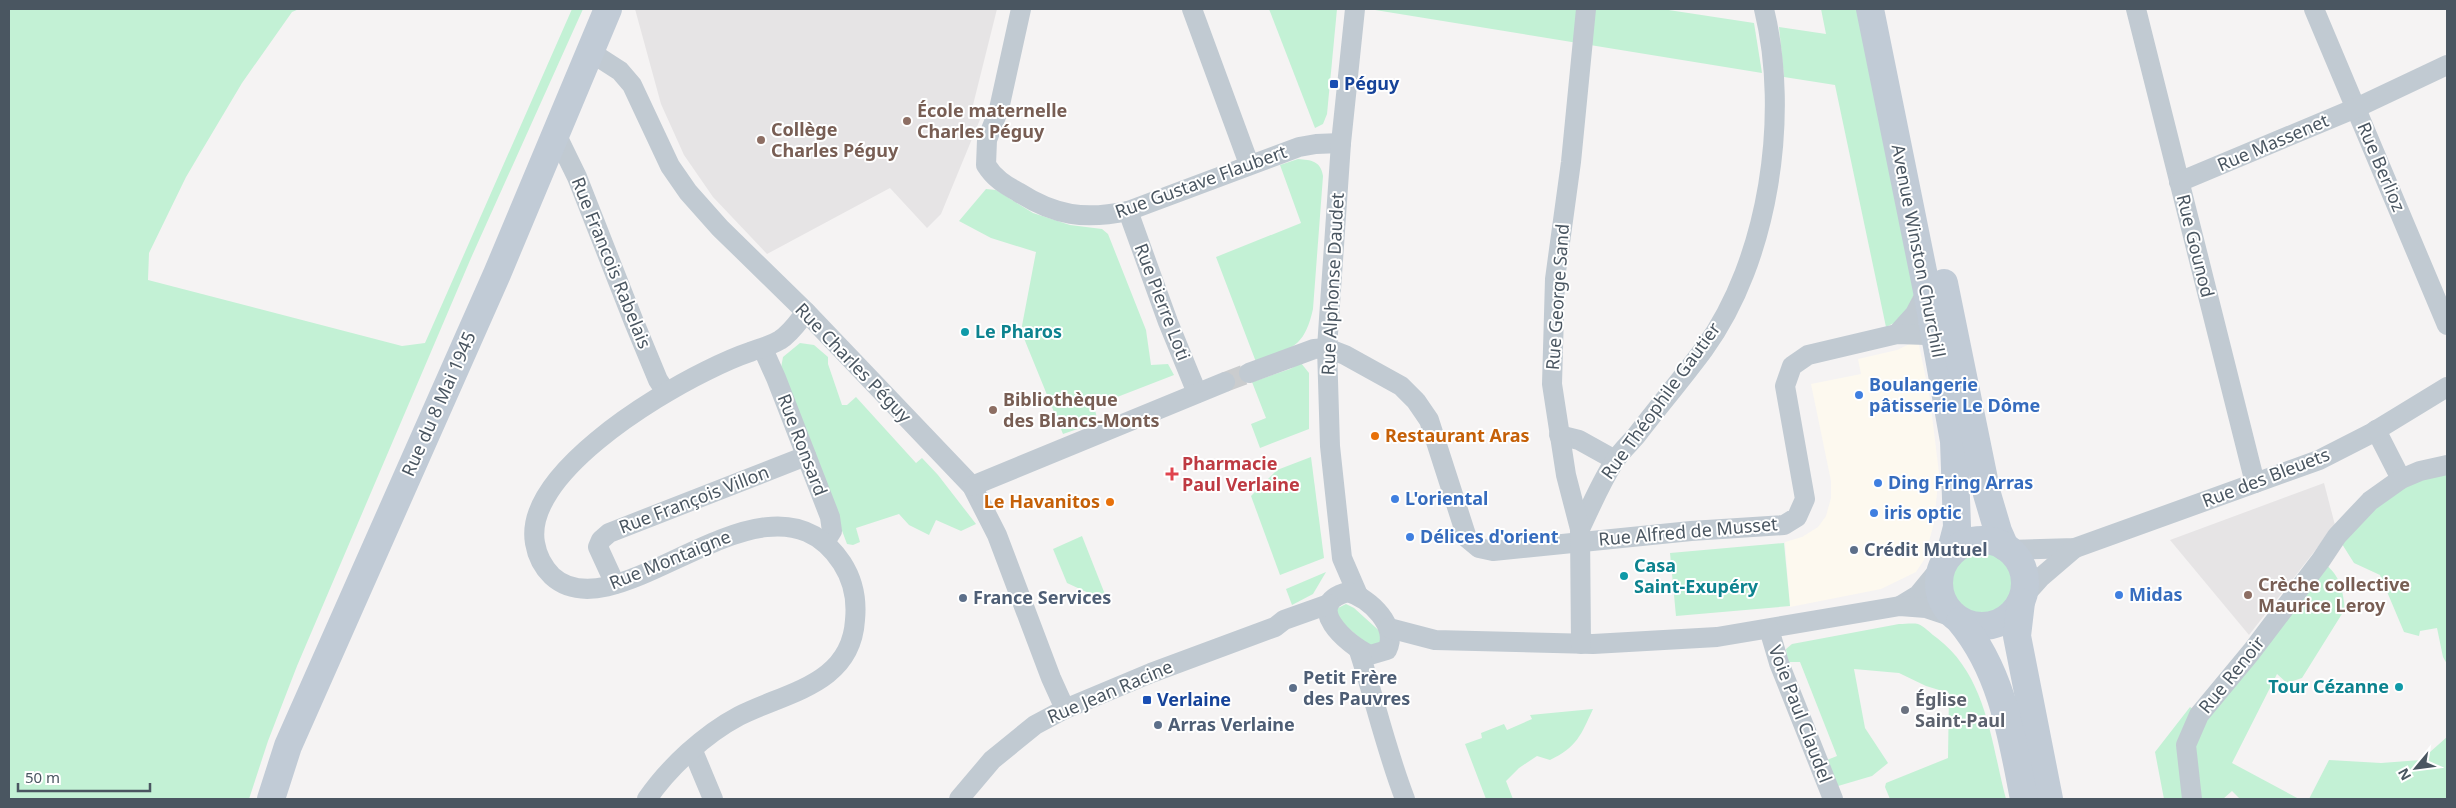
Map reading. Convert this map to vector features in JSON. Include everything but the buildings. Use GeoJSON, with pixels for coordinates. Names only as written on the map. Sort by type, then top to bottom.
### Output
{"type":"FeatureCollection","features":[{"type":"Feature","properties":{"kind":"main road","name":"Rue du 8 Mai 1945"},"geometry":{"type":"LineString","coordinates":[[271,799],[288,746],[365,574],[556,134],[608,9]]}},
{"type":"Feature","properties":{"kind":"main road","name":"Avenue Winston Churchill"},"geometry":{"type":"LineString","coordinates":[[1870,9],[1927,291],[1955,453],[1957,526],[1946,560]]}},
{"type":"Feature","properties":{"kind":"main road","name":"Avenue Winston Churchill"},"geometry":{"type":"LineString","coordinates":[[1888,9],[1987,494],[2007,548]]}},
{"type":"Feature","properties":{"kind":"main road"},"geometry":{"type":"LineString","coordinates":[[2024,799],[2009,723],[2000,695],[1974,641],[1958,620],[1948,611],[1940,598],[1938,582],[1946,560],[1962,545],[1977,540],[1989,541],[2007,548],[2022,569],[2025,586],[2017,636],[2049,799]]}},
{"type":"Feature","properties":{"kind":"main road"},"geometry":{"type":"LineString","coordinates":[[1958,620],[1980,627],[1996,624],[2011,616],[2022,600]]}},
{"type":"Feature","properties":{"kind":"street","name":"Rue Gustave Flaubert"},"geometry":{"type":"LineString","coordinates":[[1021,9],[999,109],[987,140],[986,165],[998,180],[1039,206],[1060,213],[1079,216],[1109,215],[1128,211],[1249,164],[1299,147],[1341,143]]}},
{"type":"Feature","properties":{"kind":"street"},"geometry":{"type":"LineString","coordinates":[[1192,9],[1249,164]]}},
{"type":"Feature","properties":{"kind":"street","name":"Rue Alphonse Daudet"},"geometry":{"type":"LineString","coordinates":[[1354,9],[1341,143],[1327,348],[1329,437],[1342,558],[1358,595]]}},
{"type":"Feature","properties":{"kind":"street","name":"Rue George Sand"},"geometry":{"type":"LineString","coordinates":[[1581,644],[1580,535],[1570,496],[1552,384],[1555,279],[1573,144],[1586,9]]}},
{"type":"Feature","properties":{"kind":"street","name":"Rue Théophile Gautier"},"geometry":{"type":"LineString","coordinates":[[1580,535],[1596,492],[1615,460],[1705,348],[1734,298],[1753,253],[1770,171],[1774,119],[1772,53],[1764,9]]}},
{"type":"Feature","properties":{"kind":"street","name":"Rue Gounod"},"geometry":{"type":"LineString","coordinates":[[2136,9],[2255,483]]}},
{"type":"Feature","properties":{"kind":"street","name":"Rue Berlioz"},"geometry":{"type":"LineString","coordinates":[[2314,9],[2447,325]]}},
{"type":"Feature","properties":{"kind":"street","name":"Rue Charles Péguy"},"geometry":{"type":"LineString","coordinates":[[590,51],[620,71],[632,85],[670,166],[688,192],[720,228],[806,312],[972,486],[997,535],[1044,661],[1065,709]]}},
{"type":"Feature","properties":{"kind":"street","name":"Rue Massenet"},"geometry":{"type":"LineString","coordinates":[[2179,182],[2356,108],[2447,66]]}},
{"type":"Feature","properties":{"kind":"street","name":"Rue Francois Rabelais"},"geometry":{"type":"LineString","coordinates":[[556,134],[577,177],[658,380],[666,392]]}},
{"type":"Feature","properties":{"kind":"street","name":"Rue Pierre Loti"},"geometry":{"type":"LineString","coordinates":[[1128,211],[1168,322],[1197,393]]}},
{"type":"Feature","properties":{"kind":"street"},"geometry":{"type":"LineString","coordinates":[[1897,334],[1915,314],[1927,291]]}},
{"type":"Feature","properties":{"kind":"street","name":"Rue Montaigne"},"geometry":{"type":"LineString","coordinates":[[647,799],[674,768],[719,729],[739,716],[805,689],[827,675],[840,663],[849,649],[854,636],[856,602],[848,573],[826,542],[806,532],[785,527],[763,527],[726,537],[615,584],[587,590],[575,589],[555,579],[547,570],[537,550],[534,540],[538,513],[553,484],[598,439],[666,392],[715,367],[747,353],[763,349],[782,339],[806,312]]}},
{"type":"Feature","properties":{"kind":"street","name":"Rue Alfred de Musset"},"geometry":{"type":"LineString","coordinates":[[1327,348],[1345,355],[1401,386],[1416,401],[1429,420],[1467,538],[1479,548],[1493,551],[1580,535],[1784,525],[1797,517],[1805,499],[1785,393],[1789,371],[1797,362],[1808,355],[1897,334],[1926,335],[1936,342]]}},
{"type":"Feature","properties":{"kind":"street"},"geometry":{"type":"LineString","coordinates":[[1248,373],[1314,350],[1327,348]]}},
{"type":"Feature","properties":{"kind":"street","name":"Rue Ronsard"},"geometry":{"type":"LineString","coordinates":[[763,349],[830,517],[832,532],[826,542]]}},
{"type":"Feature","properties":{"kind":"street"},"geometry":{"type":"LineString","coordinates":[[972,486],[1225,382]]}},
{"type":"Feature","properties":{"kind":"street","name":"Rue des Bleuets"},"geometry":{"type":"LineString","coordinates":[[2007,548],[2075,548],[2319,460],[2376,430],[2447,387]]}},
{"type":"Feature","properties":{"kind":"street"},"geometry":{"type":"LineString","coordinates":[[2376,430],[2401,479]]}},
{"type":"Feature","properties":{"kind":"street"},"geometry":{"type":"LineString","coordinates":[[1559,435],[1578,440],[1615,460]]}},
{"type":"Feature","properties":{"kind":"street","name":"Rue François Villon"},"geometry":{"type":"LineString","coordinates":[[615,584],[598,547],[601,540],[609,533],[806,456]]}},
{"type":"Feature","properties":{"kind":"street","name":"Rue Renoir"},"geometry":{"type":"LineString","coordinates":[[2192,799],[2186,745],[2199,715],[2254,648],[2337,536],[2370,501],[2401,479],[2420,471],[2447,465]]}},
{"type":"Feature","properties":{"kind":"street","name":"Rue des Bleuets"},"geometry":{"type":"LineString","coordinates":[[2022,600],[2040,578],[2075,548]]}},
{"type":"Feature","properties":{"kind":"street","name":"Rue Alphonse Daudet"},"geometry":{"type":"LineString","coordinates":[[1333,626],[1329,617],[1342,558]]}},
{"type":"Feature","properties":{"kind":"street"},"geometry":{"type":"LineString","coordinates":[[1900,606],[1918,595],[1946,560]]}},
{"type":"Feature","properties":{"kind":"street","name":"Rue Jean Racine"},"geometry":{"type":"LineString","coordinates":[[959,799],[976,777],[1013,741],[1035,725],[1065,709],[1151,673],[1274,627],[1284,620],[1348,592],[1358,595]]}},
{"type":"Feature","properties":{"kind":"street"},"geometry":{"type":"LineString","coordinates":[[1358,595],[1389,628],[1392,637],[1384,652],[1374,695]]}},
{"type":"Feature","properties":{"kind":"street"},"geometry":{"type":"LineString","coordinates":[[1389,628],[1435,640],[1581,644],[1717,637],[1900,606],[1926,608],[1958,620]]}},
{"type":"Feature","properties":{"kind":"street","name":"Rue Jean Racine"},"geometry":{"type":"LineString","coordinates":[[1284,620],[1300,619],[1333,626]]}},
{"type":"Feature","properties":{"kind":"street"},"geometry":{"type":"LineString","coordinates":[[1333,626],[1359,650],[1370,655],[1435,640]]}},
{"type":"Feature","properties":{"kind":"street","name":"Voie Paul Claudel"},"geometry":{"type":"LineString","coordinates":[[1769,629],[1779,663],[1832,799]]}},
{"type":"Feature","properties":{"kind":"street"},"geometry":{"type":"LineString","coordinates":[[1359,650],[1374,695],[1381,732],[1405,799]]}},
{"type":"Feature","properties":{"kind":"street"},"geometry":{"type":"LineString","coordinates":[[693,751],[713,799]]}},
{"type":"Feature","properties":{"kind":"shaded area","name":"Collège Charles Péguy"},"geometry":{"type":"Polygon","coordinates":[[[635,9],[997,9],[971,113],[981,117],[941,214],[927,228],[890,188],[767,254],[713,197],[684,155],[661,104],[635,9]]]}},
{"type":"Feature","properties":{"kind":"shaded area"},"geometry":{"type":"Polygon","coordinates":[[[1918,340],[1930,399],[1939,473],[1934,523],[1924,560],[1916,572],[1881,589],[1790,607],[1785,542],[1802,537],[1818,527],[1826,516],[1831,498],[1831,481],[1811,384],[1861,374],[1858,359],[1897,350],[1918,340]]]}},
{"type":"Feature","properties":{"kind":"shaded area","name":"Crèche collective Maurice Leroy"},"geometry":{"type":"Polygon","coordinates":[[[2324,483],[2335,525],[2249,635],[2170,540],[2324,483]]]}},
{"type":"Feature","properties":{"kind":"green space"},"geometry":{"type":"Polygon","coordinates":[[[9,9],[299,9],[292,12],[242,83],[186,177],[149,253],[148,280],[402,346],[425,343],[572,9],[583,9],[471,258],[297,666],[268,741],[249,799],[9,799],[9,9]]]}},
{"type":"Feature","properties":{"kind":"green space"},"geometry":{"type":"Polygon","coordinates":[[[1269,9],[1337,9],[1327,114],[1323,124],[1315,128],[1269,9]]]}},
{"type":"Feature","properties":{"kind":"green space"},"geometry":{"type":"Polygon","coordinates":[[[1369,9],[1662,9],[1754,23],[1762,73],[1369,9]]]}},
{"type":"Feature","properties":{"kind":"green space"},"geometry":{"type":"Polygon","coordinates":[[[1821,9],[1861,9],[1915,292],[1904,318],[1886,327],[1835,85],[1784,77],[1779,27],[1826,34],[1821,9]]]}},
{"type":"Feature","properties":{"kind":"green space"},"geometry":{"type":"Polygon","coordinates":[[[1298,159],[1318,164],[1323,176],[1313,309],[1305,332],[1300,340],[1287,350],[1256,362],[1216,257],[1301,223],[1280,165],[1298,159]]]}},
{"type":"Feature","properties":{"kind":"green space"},"geometry":{"type":"Polygon","coordinates":[[[986,189],[996,190],[1033,213],[1070,225],[1102,229],[1108,234],[1146,330],[1151,365],[1168,364],[1174,375],[1094,406],[1098,422],[1063,434],[1021,331],[1036,252],[991,238],[959,221],[986,189]]]}},
{"type":"Feature","properties":{"kind":"green space"},"geometry":{"type":"Polygon","coordinates":[[[800,343],[814,345],[828,357],[828,364],[842,405],[847,405],[856,397],[916,463],[922,458],[938,475],[976,524],[961,531],[936,520],[929,535],[909,525],[899,514],[856,528],[860,542],[853,545],[847,544],[781,368],[783,357],[800,343]]]}},
{"type":"Feature","properties":{"kind":"green space"},"geometry":{"type":"Polygon","coordinates":[[[1301,363],[1309,373],[1309,429],[1260,448],[1251,424],[1266,418],[1252,382],[1290,369],[1301,363]]]}},
{"type":"Feature","properties":{"kind":"green space"},"geometry":{"type":"Polygon","coordinates":[[[1311,457],[1324,558],[1280,575],[1251,496],[1277,470],[1311,457]]]}},
{"type":"Feature","properties":{"kind":"green space"},"geometry":{"type":"Polygon","coordinates":[[[2447,465],[2447,664],[2443,657],[2437,628],[2420,631],[2419,636],[2404,632],[2380,575],[2354,563],[2337,536],[2370,501],[2447,465]]]}},
{"type":"Feature","properties":{"kind":"green space"},"geometry":{"type":"Polygon","coordinates":[[[1082,536],[1108,602],[1067,583],[1053,549],[1082,536]]]}},
{"type":"Feature","properties":{"kind":"green space"},"geometry":{"type":"Polygon","coordinates":[[[1784,543],[1790,606],[1676,616],[1670,553],[1784,543]]]}},
{"type":"Feature","properties":{"kind":"green space"},"geometry":{"type":"Polygon","coordinates":[[[1976,552],[1988,552],[2005,561],[2012,572],[2014,584],[2012,596],[2005,607],[1988,616],[1976,616],[1964,611],[1955,602],[1950,590],[1950,578],[1955,566],[1964,557],[1976,552]]]}},
{"type":"Feature","properties":{"kind":"green space"},"geometry":{"type":"Polygon","coordinates":[[[2321,560],[2332,571],[2339,582],[2343,593],[2345,609],[2302,678],[2287,683],[2277,674],[2232,763],[2299,799],[2240,799],[2232,791],[2223,799],[2164,799],[2155,752],[2190,707],[2199,714],[2321,560]]]}},
{"type":"Feature","properties":{"kind":"green space"},"geometry":{"type":"Polygon","coordinates":[[[1326,572],[1313,594],[1292,605],[1286,589],[1326,572]]]}},
{"type":"Feature","properties":{"kind":"green space"},"geometry":{"type":"Polygon","coordinates":[[[1346,604],[1354,608],[1385,636],[1383,645],[1372,648],[1341,622],[1336,609],[1346,604]]]}},
{"type":"Feature","properties":{"kind":"green space"},"geometry":{"type":"Polygon","coordinates":[[[1899,624],[1918,624],[1923,626],[1954,654],[1967,671],[1985,712],[2006,799],[1890,799],[1885,787],[1886,783],[1948,758],[1949,693],[1926,686],[1899,673],[1854,669],[1865,728],[1888,763],[1872,776],[1838,786],[1827,760],[1837,756],[1800,662],[1788,662],[1786,649],[1792,644],[1899,624]]]}},
{"type":"Feature","properties":{"kind":"green space"},"geometry":{"type":"Polygon","coordinates":[[[1593,709],[1581,733],[1566,750],[1550,760],[1537,756],[1519,768],[1506,781],[1513,799],[1486,799],[1465,744],[1482,738],[1481,733],[1504,724],[1507,730],[1532,719],[1530,715],[1593,709]]]}},
{"type":"Feature","properties":{"kind":"green space"},"geometry":{"type":"Polygon","coordinates":[[[2447,737],[2447,799],[2309,799],[2329,760],[2381,763],[2421,760],[2447,737]]]}},
{"type":"Feature","properties":{"kind":"tunnel"},"geometry":{"type":"LineString","coordinates":[[1225,382],[1249,373]]}},
{"type":"Feature","properties":{"kind":"place","name":"Péguy"},"geometry":{"type":"Point","coordinates":[1334,84]}},
{"type":"Feature","properties":{"kind":"place","name":"École maternelle Charles Péguy"},"geometry":{"type":"Point","coordinates":[907,121]}},
{"type":"Feature","properties":{"kind":"place","name":"Collège Charles Péguy"},"geometry":{"type":"Point","coordinates":[761,140]}},
{"type":"Feature","properties":{"kind":"place","name":"Le Pharos"},"geometry":{"type":"Point","coordinates":[965,332]}},
{"type":"Feature","properties":{"kind":"place","name":"Boulangerie pâtisserie Le Dôme"},"geometry":{"type":"Point","coordinates":[1859,395]}},
{"type":"Feature","properties":{"kind":"place","name":"Bibliothèque des Blancs-Monts"},"geometry":{"type":"Point","coordinates":[993,410]}},
{"type":"Feature","properties":{"kind":"place","name":"Restaurant Aras"},"geometry":{"type":"Point","coordinates":[1375,436]}},
{"type":"Feature","properties":{"kind":"place","name":"Pharmacie Paul Verlaine"},"geometry":{"type":"Point","coordinates":[1172,474]}},
{"type":"Feature","properties":{"kind":"place","name":"Ding Fring Arras"},"geometry":{"type":"Point","coordinates":[1878,483]}},
{"type":"Feature","properties":{"kind":"place","name":"L'oriental"},"geometry":{"type":"Point","coordinates":[1395,499]}},
{"type":"Feature","properties":{"kind":"place","name":"Le Havanitos"},"geometry":{"type":"Point","coordinates":[1110,502]}},
{"type":"Feature","properties":{"kind":"place","name":"iris optic"},"geometry":{"type":"Point","coordinates":[1874,513]}},
{"type":"Feature","properties":{"kind":"place","name":"Délices d'orient"},"geometry":{"type":"Point","coordinates":[1410,537]}},
{"type":"Feature","properties":{"kind":"place","name":"Crédit Mutuel"},"geometry":{"type":"Point","coordinates":[1854,550]}},
{"type":"Feature","properties":{"kind":"place","name":"Casa Saint-Exupéry"},"geometry":{"type":"Point","coordinates":[1624,576]}},
{"type":"Feature","properties":{"kind":"place","name":"Midas"},"geometry":{"type":"Point","coordinates":[2119,595]}},
{"type":"Feature","properties":{"kind":"place","name":"Crèche collective Maurice Leroy"},"geometry":{"type":"Point","coordinates":[2248,595]}},
{"type":"Feature","properties":{"kind":"place","name":"France Services"},"geometry":{"type":"Point","coordinates":[963,598]}},
{"type":"Feature","properties":{"kind":"place","name":"Tour Cézanne"},"geometry":{"type":"Point","coordinates":[2399,687]}},
{"type":"Feature","properties":{"kind":"place","name":"Petit Frère des Pauvres"},"geometry":{"type":"Point","coordinates":[1293,688]}},
{"type":"Feature","properties":{"kind":"place","name":"Verlaine"},"geometry":{"type":"Point","coordinates":[1147,700]}},
{"type":"Feature","properties":{"kind":"place","name":"Église Saint-Paul"},"geometry":{"type":"Point","coordinates":[1905,710]}},
{"type":"Feature","properties":{"kind":"place","name":"Arras Verlaine"},"geometry":{"type":"Point","coordinates":[1158,725]}}]}
